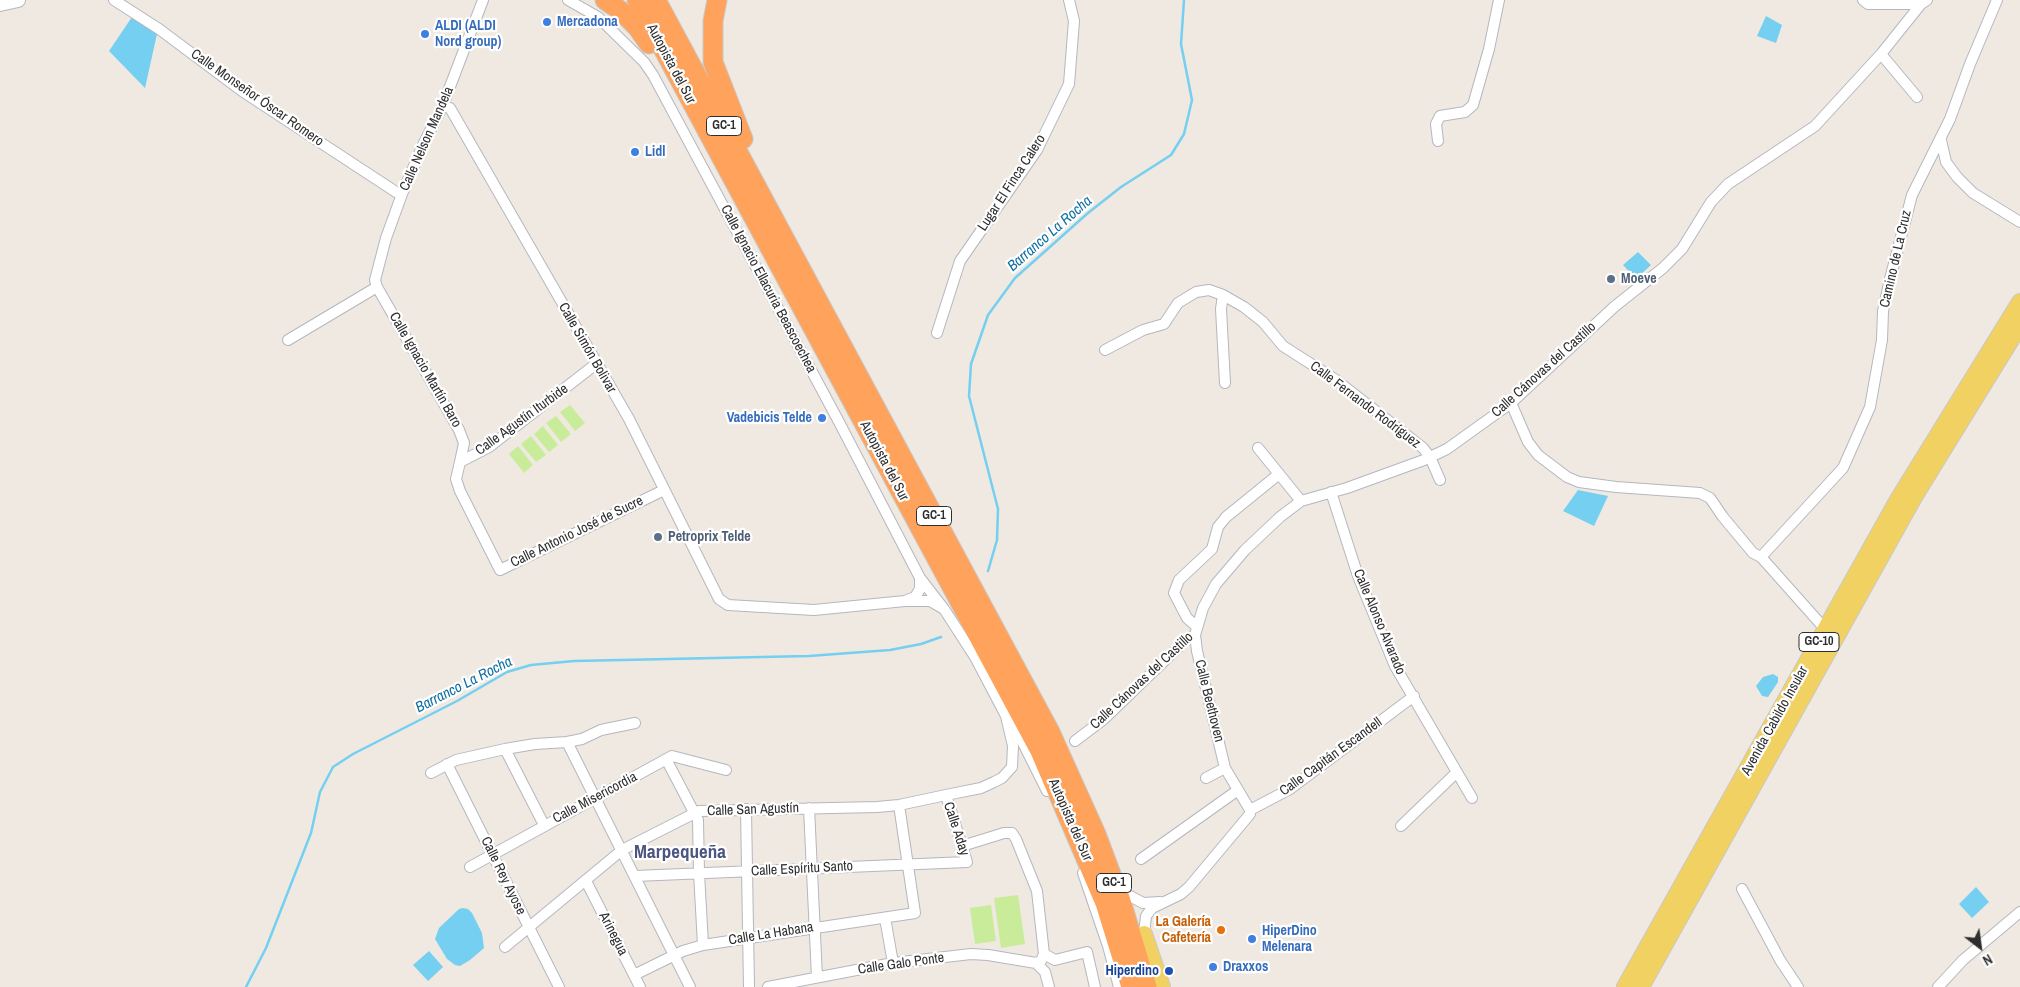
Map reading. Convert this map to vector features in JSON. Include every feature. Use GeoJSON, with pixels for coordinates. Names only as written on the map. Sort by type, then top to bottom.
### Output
{"type":"FeatureCollection","features":[{"type":"Feature","properties":{"kind":"highway"},"geometry":{"type":"LineString","coordinates":[[605,0],[621,11],[637,27],[653,49]]}},
{"type":"Feature","properties":{"kind":"highway"},"geometry":{"type":"LineString","coordinates":[[627,0],[692,116],[719,154]]}},
{"type":"Feature","properties":{"kind":"highway","name":"Autopista del Sur"},"geometry":{"type":"LineString","coordinates":[[637,0],[1040,751],[1105,903],[1131,987]]}},
{"type":"Feature","properties":{"kind":"highway","name":"Autopista del Sur"},"geometry":{"type":"LineString","coordinates":[[656,0],[1050,732],[1073,781],[1120,898],[1148,987]]}},
{"type":"Feature","properties":{"kind":"highway"},"geometry":{"type":"LineString","coordinates":[[669,0],[720,101],[764,176],[785,219],[792,252]]}},
{"type":"Feature","properties":{"kind":"highway"},"geometry":{"type":"LineString","coordinates":[[717,0],[713,30],[713,62],[744,140]]}},
{"type":"Feature","properties":{"kind":"highway"},"geometry":{"type":"LineString","coordinates":[[949,581],[975,657]]}},
{"type":"Feature","properties":{"kind":"highway"},"geometry":{"type":"LineString","coordinates":[[1073,781],[1099,816],[1144,934]]}},
{"type":"Feature","properties":{"kind":"main road","name":"Avenida Cabildo Insular"},"geometry":{"type":"LineString","coordinates":[[1625,987],[1899,498],[2020,302]]}},
{"type":"Feature","properties":{"kind":"main road","name":"Avenida Cabildo Insular"},"geometry":{"type":"LineString","coordinates":[[1641,987],[1914,497],[2020,325]]}},
{"type":"Feature","properties":{"kind":"main road"},"geometry":{"type":"LineString","coordinates":[[1144,934],[1162,987]]}},
{"type":"Feature","properties":{"kind":"street"},"geometry":{"type":"LineString","coordinates":[[0,4],[18,0]]}},
{"type":"Feature","properties":{"kind":"street","name":"Calle Monseñor Óscar Romero"},"geometry":{"type":"LineString","coordinates":[[114,0],[159,29],[242,91],[396,192],[402,194]]}},
{"type":"Feature","properties":{"kind":"street","name":"Calle Nelson Mandela"},"geometry":{"type":"LineString","coordinates":[[376,284],[386,238],[402,194],[422,146],[443,105],[482,0]]}},
{"type":"Feature","properties":{"kind":"street","name":"Calle Ignacio Ellacuria Beascoechea"},"geometry":{"type":"LineString","coordinates":[[568,0],[598,17],[644,62],[654,75],[920,578],[944,609],[975,657],[1006,716]]}},
{"type":"Feature","properties":{"kind":"street","name":"Lugar El Finca Calero"},"geometry":{"type":"LineString","coordinates":[[937,333],[960,261],[1037,150],[1069,84],[1074,21],[1069,0]]}},
{"type":"Feature","properties":{"kind":"street"},"geometry":{"type":"LineString","coordinates":[[1438,141],[1436,124],[1440,116],[1465,112],[1473,105],[1489,49],[1499,0]]}},
{"type":"Feature","properties":{"kind":"street"},"geometry":{"type":"LineString","coordinates":[[1863,0],[1868,4],[1924,2]]}},
{"type":"Feature","properties":{"kind":"street","name":"Camino de La Cruz"},"geometry":{"type":"LineString","coordinates":[[1761,557],[1843,468],[1870,407],[1882,340],[1883,310],[1912,194],[1941,140],[1997,0]]}},
{"type":"Feature","properties":{"kind":"street","name":"Calle Cánovas del Castillo"},"geometry":{"type":"LineString","coordinates":[[1075,741],[1104,719],[1196,631],[1216,584],[1245,550],[1280,517],[1301,501],[1347,488],[1447,449],[1510,403],[1614,306],[1663,268],[1682,249],[1712,202],[1728,184],[1815,126],[1881,54],[1924,2]]}},
{"type":"Feature","properties":{"kind":"street"},"geometry":{"type":"LineString","coordinates":[[1881,54],[1918,97]]}},
{"type":"Feature","properties":{"kind":"street","name":"Calle Simón Bolivar"},"geometry":{"type":"LineString","coordinates":[[443,105],[450,108],[629,419],[719,599],[728,605],[814,610],[905,601]]}},
{"type":"Feature","properties":{"kind":"street"},"geometry":{"type":"LineString","coordinates":[[1941,140],[1946,162],[1957,177],[1973,193],[2020,222]]}},
{"type":"Feature","properties":{"kind":"street"},"geometry":{"type":"LineString","coordinates":[[288,340],[376,284]]}},
{"type":"Feature","properties":{"kind":"street","name":"Calle Ignacio Martín Baro"},"geometry":{"type":"LineString","coordinates":[[376,284],[460,430],[464,443],[460,462]]}},
{"type":"Feature","properties":{"kind":"street","name":"Calle Fernando Rodríguez"},"geometry":{"type":"LineString","coordinates":[[1105,350],[1143,330],[1164,324],[1178,303],[1196,292],[1209,290],[1223,295],[1244,307],[1263,322],[1283,346],[1336,380],[1423,448],[1430,457],[1440,480]]}},
{"type":"Feature","properties":{"kind":"street"},"geometry":{"type":"LineString","coordinates":[[1223,295],[1221,309],[1225,383]]}},
{"type":"Feature","properties":{"kind":"street","name":"Calle Agustín Iturbide"},"geometry":{"type":"LineString","coordinates":[[456,479],[460,462],[489,447],[596,364]]}},
{"type":"Feature","properties":{"kind":"street"},"geometry":{"type":"LineString","coordinates":[[1510,403],[1528,442],[1538,455],[1567,477],[1579,482],[1616,487],[1700,493],[1710,498],[1723,518],[1753,553],[1761,557],[1826,630]]}},
{"type":"Feature","properties":{"kind":"street"},"geometry":{"type":"LineString","coordinates":[[1258,448],[1301,501]]}},
{"type":"Feature","properties":{"kind":"street"},"geometry":{"type":"LineString","coordinates":[[1196,631],[1174,593],[1179,580],[1212,549],[1218,528],[1226,517],[1279,474]]}},
{"type":"Feature","properties":{"kind":"street","name":"Calle Antonio José de Sucre"},"geometry":{"type":"LineString","coordinates":[[456,479],[460,491],[500,570],[664,490]]}},
{"type":"Feature","properties":{"kind":"street","name":"Calle Alonso Alvarado"},"geometry":{"type":"LineString","coordinates":[[1331,492],[1358,576],[1395,666],[1472,798]]}},
{"type":"Feature","properties":{"kind":"street"},"geometry":{"type":"LineString","coordinates":[[905,601],[915,597],[920,589],[920,578]]}},
{"type":"Feature","properties":{"kind":"street"},"geometry":{"type":"LineString","coordinates":[[905,601],[930,601],[944,609]]}},
{"type":"Feature","properties":{"kind":"street","name":"Calle Beethoven"},"geometry":{"type":"LineString","coordinates":[[1196,631],[1197,651],[1225,768],[1250,810]]}},
{"type":"Feature","properties":{"kind":"street","name":"Calle Capitán Escandell"},"geometry":{"type":"LineString","coordinates":[[1144,934],[1146,916],[1152,908],[1189,887],[1250,814],[1250,810],[1290,789],[1414,696]]}},
{"type":"Feature","properties":{"kind":"street"},"geometry":{"type":"LineString","coordinates":[[1006,716],[1018,733],[1037,768],[1076,856],[1108,946],[1119,987]]}},
{"type":"Feature","properties":{"kind":"street","name":"Calle San Agustín"},"geometry":{"type":"LineString","coordinates":[[505,947],[622,850],[694,813],[746,809],[899,804],[981,788],[1002,778],[1012,767],[1014,756],[1006,716]]}},
{"type":"Feature","properties":{"kind":"street"},"geometry":{"type":"LineString","coordinates":[[431,773],[456,760],[535,744],[568,742],[582,739],[601,730],[635,723]]}},
{"type":"Feature","properties":{"kind":"street"},"geometry":{"type":"LineString","coordinates":[[568,742],[690,987]]}},
{"type":"Feature","properties":{"kind":"street"},"geometry":{"type":"LineString","coordinates":[[505,749],[544,825]]}},
{"type":"Feature","properties":{"kind":"street"},"geometry":{"type":"LineString","coordinates":[[703,945],[698,820],[666,759],[672,756],[726,770]]}},
{"type":"Feature","properties":{"kind":"street","name":"Calle Misericordia"},"geometry":{"type":"LineString","coordinates":[[470,867],[666,759]]}},
{"type":"Feature","properties":{"kind":"street","name":"Calle Rey Ayose"},"geometry":{"type":"LineString","coordinates":[[447,764],[559,987]]}},
{"type":"Feature","properties":{"kind":"street"},"geometry":{"type":"LineString","coordinates":[[1206,778],[1225,768]]}},
{"type":"Feature","properties":{"kind":"street"},"geometry":{"type":"LineString","coordinates":[[1401,826],[1456,773]]}},
{"type":"Feature","properties":{"kind":"street"},"geometry":{"type":"LineString","coordinates":[[1141,859],[1238,790]]}},
{"type":"Feature","properties":{"kind":"street","name":"Calle Aday"},"geometry":{"type":"LineString","coordinates":[[946,795],[967,862]]}},
{"type":"Feature","properties":{"kind":"street"},"geometry":{"type":"LineString","coordinates":[[899,804],[909,863]]}},
{"type":"Feature","properties":{"kind":"street"},"geometry":{"type":"LineString","coordinates":[[809,808],[817,977]]}},
{"type":"Feature","properties":{"kind":"street"},"geometry":{"type":"LineString","coordinates":[[746,809],[749,987]]}},
{"type":"Feature","properties":{"kind":"street"},"geometry":{"type":"LineString","coordinates":[[962,846],[1012,832],[1035,883],[1044,954],[1041,961],[1036,963],[1045,972],[1049,987]]}},
{"type":"Feature","properties":{"kind":"street","name":"Calle Espíritu Santo"},"geometry":{"type":"LineString","coordinates":[[635,876],[967,862]]}},
{"type":"Feature","properties":{"kind":"street","name":"Calle La Habana"},"geometry":{"type":"LineString","coordinates":[[634,976],[674,955],[703,945],[915,912],[909,863]]}},
{"type":"Feature","properties":{"kind":"street","name":"Arinegua"},"geometry":{"type":"LineString","coordinates":[[586,881],[640,987]]}},
{"type":"Feature","properties":{"kind":"street"},"geometry":{"type":"LineString","coordinates":[[1742,889],[1780,960],[1798,987]]}},
{"type":"Feature","properties":{"kind":"street","name":"Calle Capitán Escandell"},"geometry":{"type":"LineString","coordinates":[[1130,896],[1143,903],[1166,901]]}},
{"type":"Feature","properties":{"kind":"street"},"geometry":{"type":"LineString","coordinates":[[1938,987],[1963,960],[2020,912]]}},
{"type":"Feature","properties":{"kind":"street"},"geometry":{"type":"LineString","coordinates":[[884,918],[893,963]]}},
{"type":"Feature","properties":{"kind":"street"},"geometry":{"type":"LineString","coordinates":[[1045,972],[1050,963],[1055,960],[1087,952],[1095,987]]}},
{"type":"Feature","properties":{"kind":"street","name":"Calle Galo Ponte"},"geometry":{"type":"LineString","coordinates":[[768,987],[893,963],[971,954],[1036,963]]}},
{"type":"Feature","properties":{"kind":"street"},"geometry":{"type":"LineString","coordinates":[[1044,954],[1055,960]]}},
{"type":"Feature","properties":{"kind":"green space"},"geometry":{"type":"Polygon","coordinates":[[[570,405],[585,423],[575,431],[560,412],[570,405]]]}},
{"type":"Feature","properties":{"kind":"green space"},"geometry":{"type":"Polygon","coordinates":[[[556,416],[571,434],[561,442],[546,423],[556,416]]]}},
{"type":"Feature","properties":{"kind":"green space"},"geometry":{"type":"Polygon","coordinates":[[[543,426],[558,445],[549,452],[534,434],[543,426]]]}},
{"type":"Feature","properties":{"kind":"green space"},"geometry":{"type":"Polygon","coordinates":[[[531,436],[546,455],[536,462],[521,444],[531,436]]]}},
{"type":"Feature","properties":{"kind":"green space"},"geometry":{"type":"Polygon","coordinates":[[[518,446],[533,465],[524,473],[509,454],[518,446]]]}},
{"type":"Feature","properties":{"kind":"green space"},"geometry":{"type":"Polygon","coordinates":[[[1018,895],[1025,944],[1001,948],[994,898],[1018,895]]]}},
{"type":"Feature","properties":{"kind":"green space"},"geometry":{"type":"Polygon","coordinates":[[[991,905],[996,941],[975,944],[970,908],[991,905]]]}},
{"type":"Feature","properties":{"kind":"water"},"geometry":{"type":"Polygon","coordinates":[[[1766,16],[1782,25],[1776,43],[1757,36],[1766,16]]]}},
{"type":"Feature","properties":{"kind":"water"},"geometry":{"type":"Polygon","coordinates":[[[132,17],[157,34],[145,88],[109,51],[132,17]]]}},
{"type":"Feature","properties":{"kind":"water"},"geometry":{"type":"Polygon","coordinates":[[[1638,252],[1651,265],[1636,279],[1623,265],[1638,252]]]}},
{"type":"Feature","properties":{"kind":"water"},"geometry":{"type":"Polygon","coordinates":[[[1578,490],[1608,496],[1594,526],[1563,511],[1578,490]]]}},
{"type":"Feature","properties":{"kind":"water"},"geometry":{"type":"Polygon","coordinates":[[[1773,674],[1778,677],[1778,682],[1768,697],[1762,696],[1756,686],[1763,677],[1773,674]]]}},
{"type":"Feature","properties":{"kind":"water"},"geometry":{"type":"Polygon","coordinates":[[[1976,887],[1989,902],[1972,918],[1959,904],[1976,887]]]}},
{"type":"Feature","properties":{"kind":"water"},"geometry":{"type":"Polygon","coordinates":[[[459,909],[468,909],[472,913],[482,933],[484,948],[460,966],[447,959],[435,939],[439,928],[459,909]]]}},
{"type":"Feature","properties":{"kind":"water"},"geometry":{"type":"Polygon","coordinates":[[[429,951],[443,967],[428,981],[413,965],[429,951]]]}},
{"type":"Feature","properties":{"kind":"waterway","name":"Barranco La Rocha"},"geometry":{"type":"LineString","coordinates":[[988,571],[997,540],[998,509],[969,396],[971,364],[988,315],[1015,278],[1088,213],[1121,187],[1171,155],[1184,134],[1192,100],[1181,44],[1184,0]]}},
{"type":"Feature","properties":{"kind":"waterway","name":"Barranco La Rocha"},"geometry":{"type":"LineString","coordinates":[[246,987],[266,948],[311,833],[320,792],[333,767],[353,754],[457,701],[507,672],[531,665],[574,661],[809,656],[890,650],[921,644],[941,637]]}},
{"type":"Feature","properties":{"kind":"place","name":"Mercadona"},"geometry":{"type":"Point","coordinates":[547,22]}},
{"type":"Feature","properties":{"kind":"place","name":"ALDI (ALDI Nord group)"},"geometry":{"type":"Point","coordinates":[425,34]}},
{"type":"Feature","properties":{"kind":"place","name":"Lidl"},"geometry":{"type":"Point","coordinates":[635,152]}},
{"type":"Feature","properties":{"kind":"place","name":"Moeve"},"geometry":{"type":"Point","coordinates":[1611,279]}},
{"type":"Feature","properties":{"kind":"place","name":"Vadebicis Telde"},"geometry":{"type":"Point","coordinates":[822,418]}},
{"type":"Feature","properties":{"kind":"place","name":"Petroprix Telde"},"geometry":{"type":"Point","coordinates":[658,537]}},
{"type":"Feature","properties":{"kind":"place","name":"La Galería Cafetería"},"geometry":{"type":"Point","coordinates":[1221,930]}},
{"type":"Feature","properties":{"kind":"place","name":"HiperDino Melenara"},"geometry":{"type":"Point","coordinates":[1252,939]}},
{"type":"Feature","properties":{"kind":"place","name":"Draxxos"},"geometry":{"type":"Point","coordinates":[1213,967]}},
{"type":"Feature","properties":{"kind":"place","name":"Hiperdino"},"geometry":{"type":"Point","coordinates":[1169,971]}},
{"type":"Feature","properties":{"kind":"district","name":"Marpequeña"},"geometry":{"type":"Point","coordinates":[680,853]}}]}
